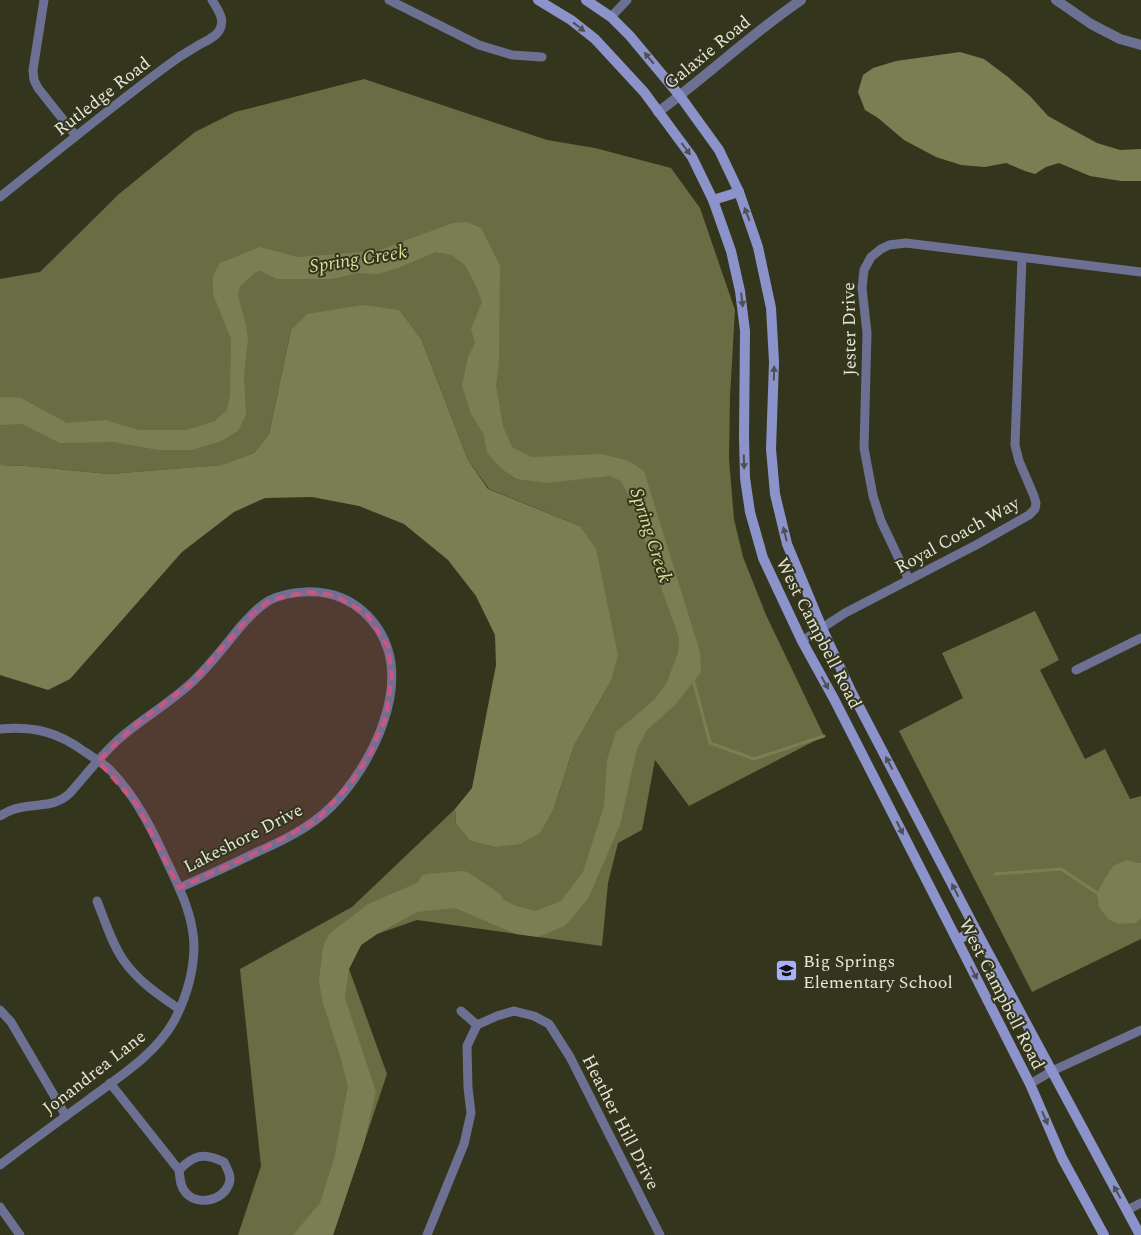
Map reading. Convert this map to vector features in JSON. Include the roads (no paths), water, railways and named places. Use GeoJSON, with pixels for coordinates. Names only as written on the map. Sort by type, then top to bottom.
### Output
{"type":"FeatureCollection","features":[{"type":"Feature","properties":{"kind":"main road","name":"West Campbell Road"},"geometry":{"type":"LineString","coordinates":[[538,0],[571,20],[595,39],[644,92],[692,157],[713,200],[731,251],[740,291],[745,331],[745,478],[750,512],[763,558],[802,641],[834,699],[1030,1084],[1062,1158],[1104,1235]]}},
{"type":"Feature","properties":{"kind":"main road","name":"West Campbell Road"},"geometry":{"type":"LineString","coordinates":[[586,0],[611,17],[630,36],[680,96],[719,150],[739,192],[758,247],[771,308],[774,362],[771,449],[775,494],[787,544],[851,691],[976,930],[1140,1235]]}},
{"type":"Feature","properties":{"kind":"main road"},"geometry":{"type":"LineString","coordinates":[[713,200],[739,192]]}},
{"type":"Feature","properties":{"kind":"main road"},"geometry":{"type":"LineString","coordinates":[[957,940],[976,930]]}},
{"type":"Feature","properties":{"kind":"street"},"geometry":{"type":"LineString","coordinates":[[44,0],[33,70],[34,80],[38,88],[76,136]]}},
{"type":"Feature","properties":{"kind":"street","name":"Rutledge Road"},"geometry":{"type":"LineString","coordinates":[[0,197],[169,64],[219,32],[222,22],[212,0]]}},
{"type":"Feature","properties":{"kind":"street"},"geometry":{"type":"LineString","coordinates":[[388,0],[479,45],[512,55],[542,57]]}},
{"type":"Feature","properties":{"kind":"street"},"geometry":{"type":"LineString","coordinates":[[611,17],[628,0]]}},
{"type":"Feature","properties":{"kind":"street","name":"Galaxie Road"},"geometry":{"type":"LineString","coordinates":[[658,112],[801,0]]}},
{"type":"Feature","properties":{"kind":"street"},"geometry":{"type":"LineString","coordinates":[[1056,0],[1106,32],[1120,39],[1141,45]]}},
{"type":"Feature","properties":{"kind":"street","name":"Jester Drive"},"geometry":{"type":"LineString","coordinates":[[909,580],[881,521],[873,496],[864,448],[867,333],[862,288],[864,270],[871,257],[882,248],[906,243],[1141,272]]}},
{"type":"Feature","properties":{"kind":"street","name":"Royal Coach Way"},"geometry":{"type":"LineString","coordinates":[[802,641],[845,613],[976,545],[1030,515],[1035,509],[1034,496],[1019,461],[1015,445],[1022,258]]}},
{"type":"Feature","properties":{"kind":"street","name":"Lakeshore Drive"},"geometry":{"type":"LineString","coordinates":[[0,816],[8,811],[28,806],[51,804],[63,799],[118,740],[191,683],[250,616],[270,600],[294,593],[321,592],[334,594],[352,602],[366,612],[376,624],[388,646],[392,663],[389,700],[382,730],[370,754],[351,783],[332,806],[316,820],[283,840],[179,888]]}},
{"type":"Feature","properties":{"kind":"street"},"geometry":{"type":"LineString","coordinates":[[1076,670],[1141,638]]}},
{"type":"Feature","properties":{"kind":"street","name":"Jonandrea Lane"},"geometry":{"type":"LineString","coordinates":[[0,728],[15,727],[51,733],[73,743],[112,772],[137,805],[162,851],[187,906],[192,923],[194,945],[188,983],[180,1009],[156,1046],[142,1059],[0,1165]]}},
{"type":"Feature","properties":{"kind":"street"},"geometry":{"type":"LineString","coordinates":[[97,901],[112,939],[123,960],[147,986],[180,1009]]}},
{"type":"Feature","properties":{"kind":"street"},"geometry":{"type":"LineString","coordinates":[[0,1010],[11,1022],[66,1116]]}},
{"type":"Feature","properties":{"kind":"street"},"geometry":{"type":"LineString","coordinates":[[427,1235],[464,1144],[471,1113],[468,1088],[467,1046],[477,1026],[461,1011]]}},
{"type":"Feature","properties":{"kind":"street","name":"Heather Hill Drive"},"geometry":{"type":"LineString","coordinates":[[477,1026],[497,1016],[514,1011],[534,1016],[549,1024],[570,1057],[660,1235]]}},
{"type":"Feature","properties":{"kind":"street"},"geometry":{"type":"LineString","coordinates":[[1030,1084],[1052,1071],[1141,1030]]}},
{"type":"Feature","properties":{"kind":"street"},"geometry":{"type":"LineString","coordinates":[[110,1083],[178,1170],[184,1191],[192,1198],[202,1201],[213,1199],[222,1193],[229,1184],[230,1174],[224,1162],[214,1157],[203,1156],[190,1160],[178,1170]]}},
{"type":"Feature","properties":{"kind":"street"},"geometry":{"type":"LineString","coordinates":[[1127,1210],[1141,1203]]}},
{"type":"Feature","properties":{"kind":"street"},"geometry":{"type":"LineString","coordinates":[[0,1207],[20,1235]]}},
{"type":"Feature","properties":{"kind":"water"},"geometry":{"type":"Polygon","coordinates":[[[960,52],[984,59],[1030,96],[1048,116],[1097,143],[1120,150],[1141,149],[1141,181],[1121,181],[1090,176],[1059,163],[1046,167],[1035,174],[1006,163],[985,167],[961,165],[936,157],[904,140],[878,118],[865,110],[858,92],[863,75],[873,68],[896,61],[960,52]]]}},
{"type":"Feature","properties":{"kind":"water"},"geometry":{"type":"Polygon","coordinates":[[[467,222],[481,228],[500,266],[499,360],[496,386],[503,426],[512,447],[531,457],[602,454],[629,461],[644,471],[700,652],[701,672],[675,705],[647,730],[637,749],[620,825],[588,899],[565,926],[538,937],[516,934],[455,908],[417,912],[361,945],[349,969],[345,998],[376,1092],[364,1143],[333,1235],[293,1235],[320,1203],[334,1159],[348,1086],[322,1000],[319,980],[323,947],[329,934],[368,904],[417,883],[445,880],[482,889],[516,906],[535,911],[561,901],[583,872],[604,806],[607,760],[616,732],[655,699],[667,682],[678,653],[679,638],[629,496],[621,481],[610,476],[547,483],[517,479],[503,470],[487,453],[484,435],[471,414],[462,386],[468,357],[475,343],[471,329],[482,302],[465,265],[452,255],[436,252],[378,274],[357,273],[332,279],[277,279],[261,271],[256,272],[240,286],[238,295],[248,339],[244,376],[246,415],[238,431],[221,441],[192,450],[158,450],[114,442],[60,443],[22,424],[0,425],[0,398],[21,398],[67,423],[105,420],[139,430],[187,430],[215,421],[227,410],[230,395],[231,339],[213,294],[213,276],[220,263],[260,247],[298,257],[377,251],[453,223],[467,222]]]}},
{"type":"Feature","properties":{"kind":"water"},"geometry":{"type":"Polygon","coordinates":[[[363,305],[399,310],[422,341],[468,460],[488,489],[580,526],[596,549],[618,655],[611,681],[574,746],[554,808],[540,833],[520,844],[495,847],[470,841],[456,824],[455,809],[472,788],[496,665],[495,635],[476,596],[448,560],[404,524],[359,506],[312,497],[265,498],[234,512],[182,552],[70,679],[48,690],[0,675],[0,465],[109,474],[222,465],[254,453],[269,434],[291,330],[307,314],[363,305]]]}},
{"type":"Feature","properties":{"kind":"water"},"geometry":{"type":"Polygon","coordinates":[[[1126,860],[1141,863],[1141,918],[1135,923],[1119,924],[1108,919],[1099,907],[1097,893],[1113,866],[1126,860]]]}},
{"type":"Feature","properties":{"kind":"waterway"},"geometry":{"type":"LineString","coordinates":[[693,679],[710,743],[754,759],[824,736]]}},
{"type":"Feature","properties":{"kind":"waterway"},"geometry":{"type":"LineString","coordinates":[[995,874],[1061,869],[1097,893],[1101,892]]}},
{"type":"Feature","properties":{"kind":"waterway","name":"Spring Creek"},"geometry":{"type":"LineString","coordinates":[[428,884],[463,881],[493,901]]}},
{"type":"Feature","properties":{"kind":"place","name":"Big Springs Elementary School"},"geometry":{"type":"Point","coordinates":[787,971]}}]}
